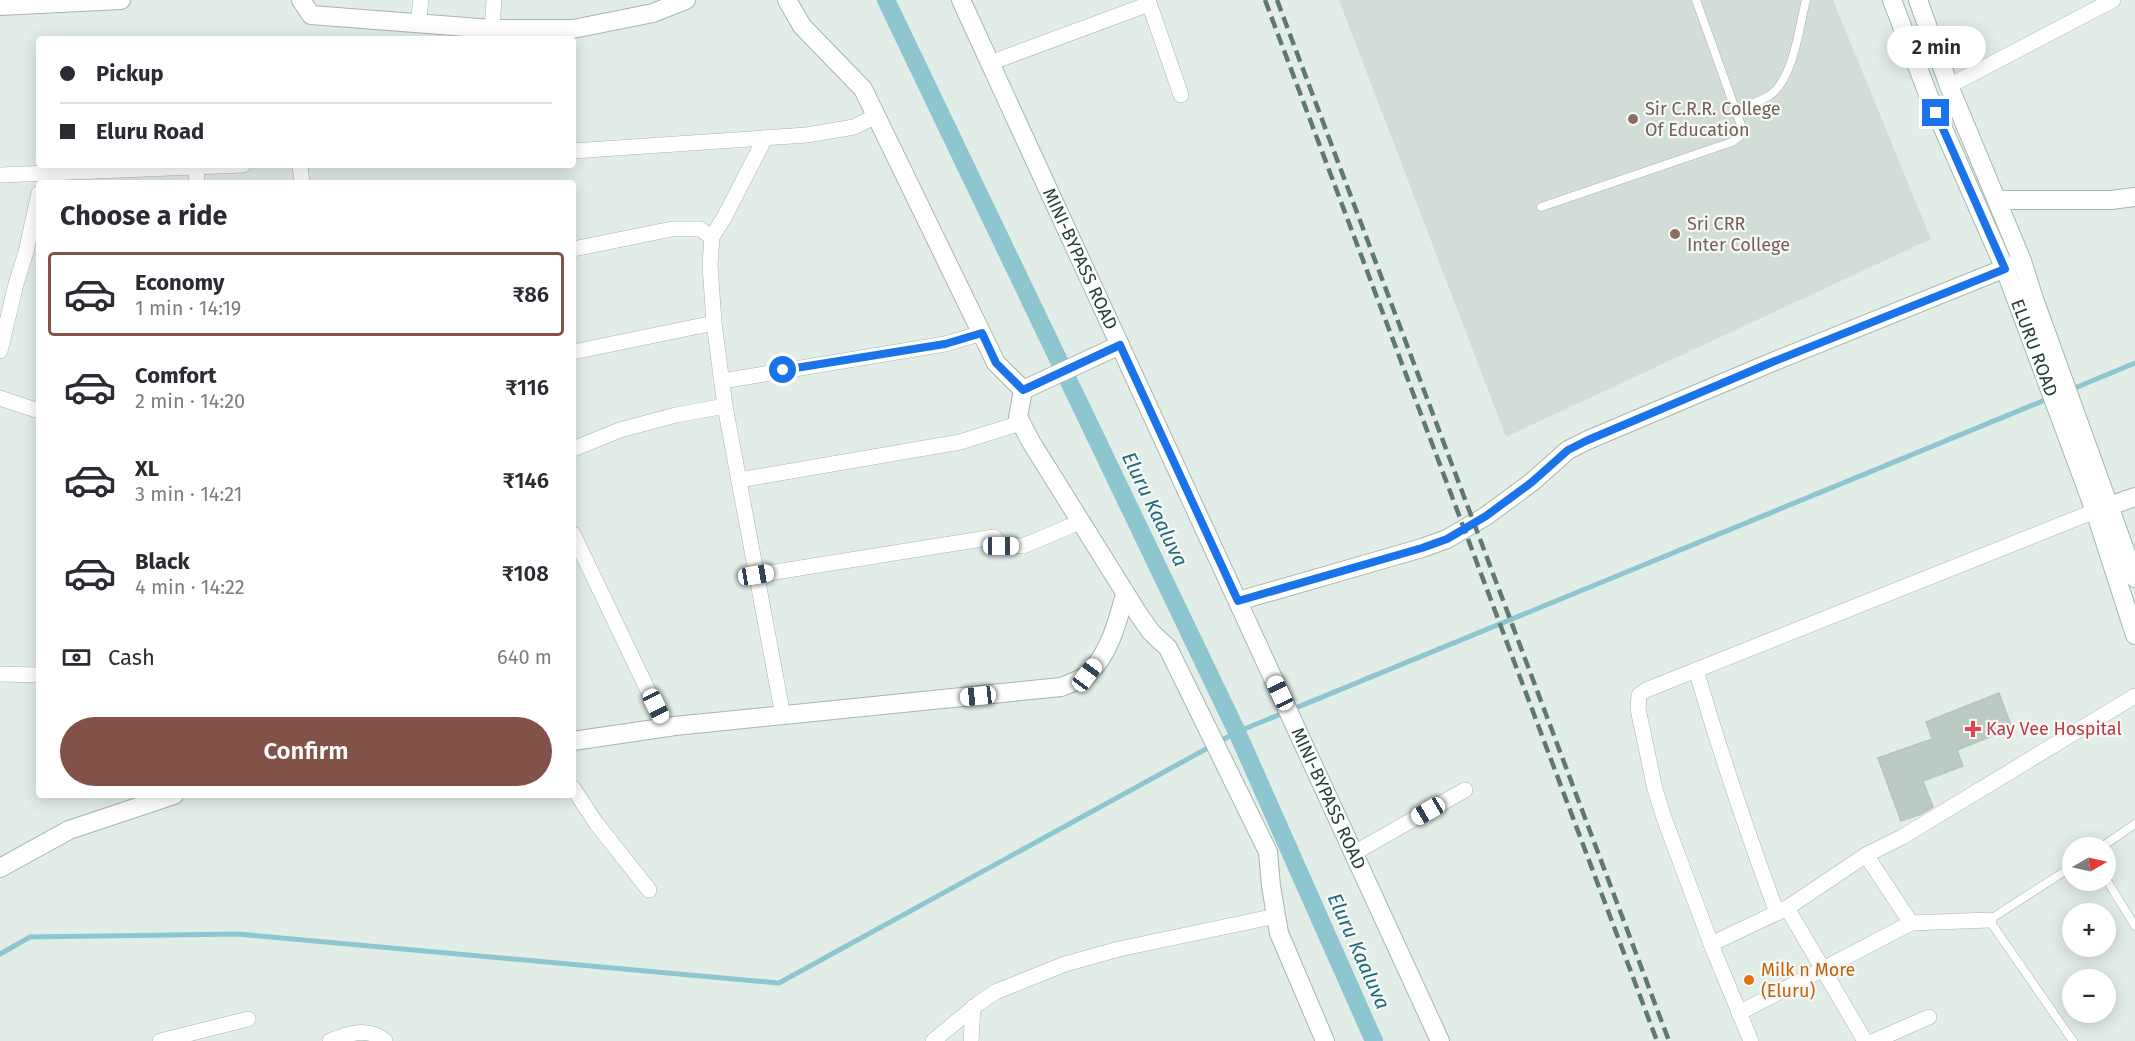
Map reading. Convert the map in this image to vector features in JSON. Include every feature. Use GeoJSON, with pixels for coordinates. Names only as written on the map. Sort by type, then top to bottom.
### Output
{"type":"FeatureCollection","features":[{"type":"Feature","properties":{"kind":"street"},"geometry":{"type":"LineString","coordinates":[[0,6],[121,0]]}},
{"type":"Feature","properties":{"kind":"street"},"geometry":{"type":"LineString","coordinates":[[301,0],[311,15],[492,29],[573,30],[653,13],[686,0]]}},
{"type":"Feature","properties":{"kind":"street"},"geometry":{"type":"LineString","coordinates":[[418,22],[421,0]]}},
{"type":"Feature","properties":{"kind":"street"},"geometry":{"type":"LineString","coordinates":[[492,29],[494,0]]}},
{"type":"Feature","properties":{"kind":"street"},"geometry":{"type":"LineString","coordinates":[[787,0],[802,26],[863,89],[996,363],[1023,390]]}},
{"type":"Feature","properties":{"kind":"street","name":"MINI-BYPASS ROAD"},"geometry":{"type":"LineString","coordinates":[[961,0],[1440,1041]]}},
{"type":"Feature","properties":{"kind":"street","name":"ELURU ROAD"},"geometry":{"type":"LineString","coordinates":[[1892,0],[1928,94],[2005,269],[2026,302],[2101,508],[2135,578]]}},
{"type":"Feature","properties":{"kind":"street","name":"ELURU ROAD"},"geometry":{"type":"LineString","coordinates":[[1918,0],[1949,86],[2022,261],[2026,302]]}},
{"type":"Feature","properties":{"kind":"street"},"geometry":{"type":"LineString","coordinates":[[1949,86],[2113,0]]}},
{"type":"Feature","properties":{"kind":"street"},"geometry":{"type":"LineString","coordinates":[[990,63],[1149,2],[1181,95]]}},
{"type":"Feature","properties":{"kind":"street"},"geometry":{"type":"LineString","coordinates":[[576,151],[807,135],[854,127],[876,116]]}},
{"type":"Feature","properties":{"kind":"street"},"geometry":{"type":"LineString","coordinates":[[765,138],[712,237],[710,265],[714,323],[725,406],[783,716]]}},
{"type":"Feature","properties":{"kind":"street"},"geometry":{"type":"LineString","coordinates":[[0,176],[98,177],[178,168]]}},
{"type":"Feature","properties":{"kind":"street"},"geometry":{"type":"LineString","coordinates":[[1996,200],[2111,200],[2135,197]]}},
{"type":"Feature","properties":{"kind":"street"},"geometry":{"type":"LineString","coordinates":[[0,351],[5,315],[36,204]]}},
{"type":"Feature","properties":{"kind":"street"},"geometry":{"type":"LineString","coordinates":[[576,248],[672,229],[700,229],[712,237]]}},
{"type":"Feature","properties":{"kind":"street"},"geometry":{"type":"LineString","coordinates":[[1239,604],[1447,539],[1486,516],[1532,482],[1568,450],[1588,440],[2022,261]]}},
{"type":"Feature","properties":{"kind":"street"},"geometry":{"type":"LineString","coordinates":[[576,351],[714,323]]}},
{"type":"Feature","properties":{"kind":"street"},"geometry":{"type":"LineString","coordinates":[[722,381],[945,344],[982,333]]}},
{"type":"Feature","properties":{"kind":"street"},"geometry":{"type":"LineString","coordinates":[[1023,390],[1120,345]]}},
{"type":"Feature","properties":{"kind":"street"},"geometry":{"type":"LineString","coordinates":[[1023,390],[1018,417],[1021,423],[1125,594],[1151,632],[1168,648],[1268,852],[1276,916],[1291,964],[1311,1004],[1325,1041]]}},
{"type":"Feature","properties":{"kind":"street"},"geometry":{"type":"LineString","coordinates":[[0,398],[36,410]]}},
{"type":"Feature","properties":{"kind":"street"},"geometry":{"type":"LineString","coordinates":[[576,448],[620,430],[676,415],[725,406]]}},
{"type":"Feature","properties":{"kind":"street"},"geometry":{"type":"LineString","coordinates":[[739,480],[960,442],[1021,423]]}},
{"type":"Feature","properties":{"kind":"street"},"geometry":{"type":"LineString","coordinates":[[1751,1041],[1711,944],[1655,789],[1637,699],[1639,694],[2101,508],[2135,497]]}},
{"type":"Feature","properties":{"kind":"street","name":"ELURU ROAD"},"geometry":{"type":"LineString","coordinates":[[2101,508],[2135,635]]}},
{"type":"Feature","properties":{"kind":"street"},"geometry":{"type":"LineString","coordinates":[[756,575],[994,537],[1001,546],[1023,546],[1080,522]]}},
{"type":"Feature","properties":{"kind":"street"},"geometry":{"type":"LineString","coordinates":[[576,540],[666,728]]}},
{"type":"Feature","properties":{"kind":"street"},"geometry":{"type":"LineString","coordinates":[[576,741],[666,728],[1061,687],[1087,675],[1104,652],[1115,630],[1125,594]]}},
{"type":"Feature","properties":{"kind":"street"},"geometry":{"type":"LineString","coordinates":[[1696,670],[1736,802],[1782,910],[1823,971],[1865,1041]]}},
{"type":"Feature","properties":{"kind":"street"},"geometry":{"type":"LineString","coordinates":[[0,674],[36,675]]}},
{"type":"Feature","properties":{"kind":"street"},"geometry":{"type":"LineString","coordinates":[[1711,944],[1782,910],[1866,855],[1902,837],[2135,696]]}},
{"type":"Feature","properties":{"kind":"street"},"geometry":{"type":"LineString","coordinates":[[1354,853],[1465,790]]}},
{"type":"Feature","properties":{"kind":"street"},"geometry":{"type":"LineString","coordinates":[[576,793],[596,823],[649,890]]}},
{"type":"Feature","properties":{"kind":"street"},"geometry":{"type":"LineString","coordinates":[[0,868],[69,830],[165,798]]}},
{"type":"Feature","properties":{"kind":"street"},"geometry":{"type":"LineString","coordinates":[[1866,855],[1911,923]]}},
{"type":"Feature","properties":{"kind":"street"},"geometry":{"type":"LineString","coordinates":[[933,1041],[973,1007],[995,992],[1096,954],[1276,916]]}},
{"type":"Feature","properties":{"kind":"street"},"geometry":{"type":"LineString","coordinates":[[1740,1013],[1911,923],[1989,920]]}},
{"type":"Feature","properties":{"kind":"street"},"geometry":{"type":"LineString","coordinates":[[971,1041],[973,1007]]}},
{"type":"Feature","properties":{"kind":"street"},"geometry":{"type":"LineString","coordinates":[[1874,1041],[1929,1017]]}},
{"type":"Feature","properties":{"kind":"street"},"geometry":{"type":"LineString","coordinates":[[160,1041],[248,1019]]}},
{"type":"Feature","properties":{"kind":"street"},"geometry":{"type":"LineString","coordinates":[[330,1041],[364,1032],[379,1035],[385,1041]]}},
{"type":"Feature","properties":{"kind":"lane"},"geometry":{"type":"LineString","coordinates":[[1541,207],[1732,142],[1740,136],[1742,128],[1696,0]]}},
{"type":"Feature","properties":{"kind":"lane"},"geometry":{"type":"LineString","coordinates":[[1736,110],[1769,96],[1783,84],[1789,69],[1806,0]]}},
{"type":"Feature","properties":{"kind":"lane"},"geometry":{"type":"LineString","coordinates":[[2116,837],[2135,824]]}},
{"type":"Feature","properties":{"kind":"lane"},"geometry":{"type":"LineString","coordinates":[[2062,873],[1989,920],[2073,1041]]}},
{"type":"Feature","properties":{"kind":"lane"},"geometry":{"type":"LineString","coordinates":[[2113,891],[2135,926]]}},
{"type":"Feature","properties":{"kind":"shaded area","name":"Sir C.R.R. College Of Education"},"geometry":{"type":"Polygon","coordinates":[[[1339,0],[1833,0],[1931,239],[1506,437],[1339,0]]]}},
{"type":"Feature","properties":{"kind":"building"},"geometry":{"type":"Polygon","coordinates":[[[1999,693],[2012,728],[1957,750],[1963,766],[1923,781],[1933,807],[1901,821],[1878,758],[1932,739],[1926,722],[1999,693]]]}},
{"type":"Feature","properties":{"kind":"waterway","name":"Eluru Kaaluva"},"geometry":{"type":"LineString","coordinates":[[886,0],[1237,732],[1374,1041]]}},
{"type":"Feature","properties":{"kind":"waterway"},"geometry":{"type":"LineString","coordinates":[[2070,390],[2135,363]]}},
{"type":"Feature","properties":{"kind":"waterway"},"geometry":{"type":"LineString","coordinates":[[0,954],[30,937],[238,934],[779,983],[1237,732],[2050,398]]}},
{"type":"Feature","properties":{"kind":"railway"},"geometry":{"type":"LineString","coordinates":[[1265,0],[1657,1041]]}},
{"type":"Feature","properties":{"kind":"railway"},"geometry":{"type":"LineString","coordinates":[[1277,0],[1669,1041]]}},
{"type":"Feature","properties":{"kind":"place","name":"Sir C.R.R. College Of Education"},"geometry":{"type":"Point","coordinates":[1633,119]}},
{"type":"Feature","properties":{"kind":"place","name":"Sri CRR Inter College"},"geometry":{"type":"Point","coordinates":[1675,234]}},
{"type":"Feature","properties":{"kind":"place","name":"Kay Vee Hospital"},"geometry":{"type":"Point","coordinates":[1973,729]}},
{"type":"Feature","properties":{"kind":"place","name":"Milk n More (Eluru)"},"geometry":{"type":"Point","coordinates":[1749,980]}},
{"type":"Feature","properties":{"kind":"route"},"geometry":{"type":"LineString","coordinates":[[783,370],[945,344],[982,333],[996,363],[1023,390],[1120,345],[1238,601],[1447,539],[1486,516],[1532,482],[1568,450],[1588,440],[1770,363],[2005,269],[1936,113]]}}]}
